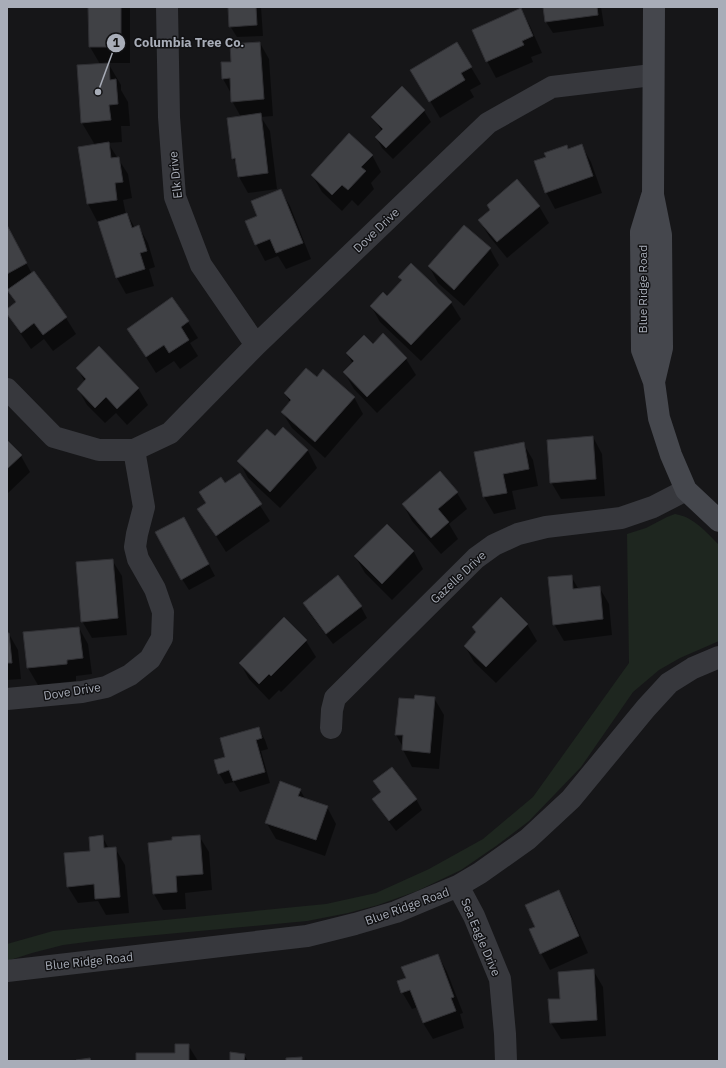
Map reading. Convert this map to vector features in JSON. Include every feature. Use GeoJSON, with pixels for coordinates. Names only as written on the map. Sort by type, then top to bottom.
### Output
{"type":"FeatureCollection","features":[{"type":"Feature","properties":{"kind":"street","name":"Elk Drive"},"geometry":{"type":"LineString","coordinates":[[167,7],[169,117],[175,197],[201,265],[256,345]]}},
{"type":"Feature","properties":{"kind":"street","name":"Blue Ridge Road"},"geometry":{"type":"LineString","coordinates":[[654,7],[652,75],[652,195],[661,235],[662,348],[654,382],[659,418],[671,455],[686,490],[719,521]]}},
{"type":"Feature","properties":{"kind":"street","name":"Dove Drive"},"geometry":{"type":"LineString","coordinates":[[7,389],[54,437],[99,450],[134,450],[170,433],[256,345],[488,123],[552,87],[652,75]]}},
{"type":"Feature","properties":{"kind":"street","name":"Dove Drive"},"geometry":{"type":"LineString","coordinates":[[7,699],[82,692],[106,687],[130,675],[150,659],[162,638],[163,612],[155,590],[138,558],[136,547],[136,534],[144,507],[134,450]]}},
{"type":"Feature","properties":{"kind":"street","name":"Gazelle Drive"},"geometry":{"type":"LineString","coordinates":[[331,728],[332,710],[335,698],[476,558],[494,545],[518,534],[546,527],[621,518],[653,508],[686,490]]}},
{"type":"Feature","properties":{"kind":"street","name":"Blue Ridge Road"},"geometry":{"type":"LineString","coordinates":[[7,971],[308,936],[396,912],[458,886],[480,873],[528,839],[571,799],[646,708],[669,683],[693,668],[719,657]]}},
{"type":"Feature","properties":{"kind":"street","name":"Sea Eagle Drive"},"geometry":{"type":"LineString","coordinates":[[458,886],[474,916],[500,979],[506,1061]]}},
{"type":"Feature","properties":{"kind":"shaded area"},"geometry":{"type":"Polygon","coordinates":[[[675,514],[688,518],[694,522],[719,545],[719,641],[680,658],[659,670],[633,692],[581,767],[529,821],[461,870],[417,891],[378,905],[348,913],[307,921],[63,945],[7,961],[7,944],[53,931],[326,904],[376,893],[429,869],[483,839],[533,797],[629,663],[627,534],[646,528],[675,514]]]}},
{"type":"Feature","properties":{"kind":"building"},"geometry":{"type":"Polygon","coordinates":[[[88,7],[121,7],[121,47],[89,47],[88,7]]]}},
{"type":"Feature","properties":{"kind":"building"},"geometry":{"type":"Polygon","coordinates":[[[228,7],[256,7],[257,25],[229,27],[228,7]]]}},
{"type":"Feature","properties":{"kind":"building"},"geometry":{"type":"Polygon","coordinates":[[[543,7],[597,7],[598,15],[545,22],[543,7]]]}},
{"type":"Feature","properties":{"kind":"building"},"geometry":{"type":"Polygon","coordinates":[[[521,8],[533,36],[522,41],[524,45],[486,62],[472,30],[521,8]]]}},
{"type":"Feature","properties":{"kind":"building"},"geometry":{"type":"Polygon","coordinates":[[[260,42],[264,99],[231,102],[230,78],[222,79],[221,62],[231,62],[230,44],[260,42]]]}},
{"type":"Feature","properties":{"kind":"building"},"geometry":{"type":"Polygon","coordinates":[[[457,42],[472,67],[461,73],[465,80],[429,102],[410,70],[457,42]]]}},
{"type":"Feature","properties":{"kind":"building"},"geometry":{"type":"Polygon","coordinates":[[[109,63],[110,80],[116,79],[118,104],[109,105],[111,120],[81,123],[77,65],[109,63]]]}},
{"type":"Feature","properties":{"kind":"building"},"geometry":{"type":"Polygon","coordinates":[[[402,86],[425,110],[386,148],[375,137],[383,129],[371,117],[402,86]]]}},
{"type":"Feature","properties":{"kind":"building"},"geometry":{"type":"Polygon","coordinates":[[[261,113],[268,173],[238,177],[235,158],[232,159],[227,118],[261,113]]]}},
{"type":"Feature","properties":{"kind":"building"},"geometry":{"type":"Polygon","coordinates":[[[349,133],[373,155],[361,167],[366,171],[348,190],[342,185],[332,195],[311,175],[349,133]]]}},
{"type":"Feature","properties":{"kind":"building"},"geometry":{"type":"Polygon","coordinates":[[[109,142],[111,158],[119,157],[123,182],[115,183],[117,200],[87,204],[78,147],[109,142]]]}},
{"type":"Feature","properties":{"kind":"building"},"geometry":{"type":"Polygon","coordinates":[[[582,144],[593,176],[545,193],[534,161],[546,157],[544,153],[567,145],[568,149],[582,144]]]}},
{"type":"Feature","properties":{"kind":"building"},"geometry":{"type":"Polygon","coordinates":[[[517,179],[540,206],[497,242],[478,220],[490,210],[487,205],[517,179]]]}},
{"type":"Feature","properties":{"kind":"building"},"geometry":{"type":"Polygon","coordinates":[[[281,189],[303,243],[276,253],[270,239],[255,245],[245,221],[257,216],[251,201],[281,189]]]}},
{"type":"Feature","properties":{"kind":"building"},"geometry":{"type":"Polygon","coordinates":[[[127,213],[132,228],[139,225],[147,251],[140,253],[145,269],[116,278],[98,222],[127,213]]]}},
{"type":"Feature","properties":{"kind":"building"},"geometry":{"type":"Polygon","coordinates":[[[7,225],[27,263],[7,274],[7,225]]]}},
{"type":"Feature","properties":{"kind":"building"},"geometry":{"type":"Polygon","coordinates":[[[464,225],[491,248],[454,290],[428,266],[464,225]]]}},
{"type":"Feature","properties":{"kind":"building"},"geometry":{"type":"Polygon","coordinates":[[[411,263],[452,302],[411,345],[370,306],[383,292],[387,296],[402,280],[398,277],[411,263]]]}},
{"type":"Feature","properties":{"kind":"building"},"geometry":{"type":"Polygon","coordinates":[[[34,271],[67,317],[43,335],[34,323],[21,333],[7,314],[7,309],[16,302],[7,290],[34,271]]]}},
{"type":"Feature","properties":{"kind":"building"},"geometry":{"type":"Polygon","coordinates":[[[172,297],[189,321],[181,327],[189,340],[169,353],[164,345],[146,357],[127,329],[172,297]]]}},
{"type":"Feature","properties":{"kind":"building"},"geometry":{"type":"Polygon","coordinates":[[[383,333],[407,358],[367,397],[343,372],[354,361],[346,353],[364,335],[373,344],[383,333]]]}},
{"type":"Feature","properties":{"kind":"building"},"geometry":{"type":"Polygon","coordinates":[[[99,346],[139,388],[117,409],[106,397],[95,408],[77,389],[86,379],[76,368],[99,346]]]}},
{"type":"Feature","properties":{"kind":"building"},"geometry":{"type":"Polygon","coordinates":[[[306,368],[317,377],[323,369],[355,397],[315,442],[281,412],[291,400],[284,393],[306,368]]]}},
{"type":"Feature","properties":{"kind":"building"},"geometry":{"type":"Polygon","coordinates":[[[283,427],[308,450],[270,492],[237,461],[267,429],[275,436],[283,427]]]}},
{"type":"Feature","properties":{"kind":"building"},"geometry":{"type":"Polygon","coordinates":[[[593,436],[596,479],[550,483],[547,440],[593,436]]]}},
{"type":"Feature","properties":{"kind":"building"},"geometry":{"type":"Polygon","coordinates":[[[7,440],[22,455],[7,469],[7,440]]]}},
{"type":"Feature","properties":{"kind":"building"},"geometry":{"type":"Polygon","coordinates":[[[524,442],[529,469],[503,474],[507,493],[483,497],[474,452],[524,442]]]}},
{"type":"Feature","properties":{"kind":"building"},"geometry":{"type":"Polygon","coordinates":[[[440,471],[458,492],[438,509],[449,522],[431,538],[402,504],[440,471]]]}},
{"type":"Feature","properties":{"kind":"building"},"geometry":{"type":"Polygon","coordinates":[[[240,473],[262,504],[216,536],[197,509],[206,503],[199,492],[221,477],[225,483],[240,473]]]}},
{"type":"Feature","properties":{"kind":"building"},"geometry":{"type":"Polygon","coordinates":[[[184,517],[209,564],[181,580],[155,532],[184,517]]]}},
{"type":"Feature","properties":{"kind":"building"},"geometry":{"type":"Polygon","coordinates":[[[387,524],[414,551],[382,584],[354,556],[387,524]]]}},
{"type":"Feature","properties":{"kind":"building"},"geometry":{"type":"Polygon","coordinates":[[[113,559],[118,618],[81,622],[76,562],[113,559]]]}},
{"type":"Feature","properties":{"kind":"building"},"geometry":{"type":"Polygon","coordinates":[[[338,575],[362,606],[326,634],[303,603],[338,575]]]}},
{"type":"Feature","properties":{"kind":"building"},"geometry":{"type":"Polygon","coordinates":[[[572,575],[573,589],[600,586],[603,619],[553,625],[548,577],[572,575]]]}},
{"type":"Feature","properties":{"kind":"building"},"geometry":{"type":"Polygon","coordinates":[[[501,597],[528,624],[486,667],[464,646],[476,632],[472,627],[501,597]]]}},
{"type":"Feature","properties":{"kind":"building"},"geometry":{"type":"Polygon","coordinates":[[[284,617],[307,640],[271,676],[269,674],[259,684],[239,663],[284,617]]]}},
{"type":"Feature","properties":{"kind":"building"},"geometry":{"type":"Polygon","coordinates":[[[79,627],[83,658],[67,660],[67,664],[27,668],[23,632],[79,627]]]}},
{"type":"Feature","properties":{"kind":"building"},"geometry":{"type":"Polygon","coordinates":[[[7,633],[9,633],[12,663],[7,663],[7,633]]]}},
{"type":"Feature","properties":{"kind":"building"},"geometry":{"type":"Polygon","coordinates":[[[415,695],[435,697],[430,753],[402,750],[403,735],[395,735],[399,698],[414,699],[415,695]]]}},
{"type":"Feature","properties":{"kind":"building"},"geometry":{"type":"Polygon","coordinates":[[[259,727],[262,738],[256,740],[265,772],[233,781],[229,770],[218,774],[214,760],[225,757],[220,738],[259,727]]]}},
{"type":"Feature","properties":{"kind":"building"},"geometry":{"type":"Polygon","coordinates":[[[392,767],[417,799],[389,821],[372,799],[381,792],[373,781],[392,767]]]}},
{"type":"Feature","properties":{"kind":"building"},"geometry":{"type":"Polygon","coordinates":[[[280,781],[301,789],[298,796],[328,806],[316,840],[265,823],[280,781]]]}},
{"type":"Feature","properties":{"kind":"building"},"geometry":{"type":"Polygon","coordinates":[[[103,835],[104,848],[116,847],[120,897],[95,899],[94,884],[67,887],[64,853],[90,851],[89,837],[103,835]]]}},
{"type":"Feature","properties":{"kind":"building"},"geometry":{"type":"Polygon","coordinates":[[[200,835],[203,874],[176,876],[177,892],[153,894],[148,843],[172,840],[172,837],[200,835]]]}},
{"type":"Feature","properties":{"kind":"building"},"geometry":{"type":"Polygon","coordinates":[[[559,890],[579,936],[540,954],[529,929],[535,927],[525,905],[559,890]]]}},
{"type":"Feature","properties":{"kind":"building"},"geometry":{"type":"Polygon","coordinates":[[[438,954],[454,997],[451,998],[456,1011],[423,1023],[410,990],[401,993],[397,981],[406,978],[401,967],[438,954]]]}},
{"type":"Feature","properties":{"kind":"building"},"geometry":{"type":"Polygon","coordinates":[[[594,969],[597,1020],[550,1023],[548,999],[560,999],[558,972],[594,969]]]}},
{"type":"Feature","properties":{"kind":"building"},"geometry":{"type":"Polygon","coordinates":[[[175,1044],[189,1044],[189,1061],[136,1061],[136,1053],[175,1053],[175,1044]]]}},
{"type":"Feature","properties":{"kind":"building"},"geometry":{"type":"Polygon","coordinates":[[[230,1052],[245,1054],[244,1061],[230,1061],[230,1052]]]}},
{"type":"Feature","properties":{"kind":"building"},"geometry":{"type":"Polygon","coordinates":[[[302,1057],[302,1061],[286,1061],[286,1058],[302,1057]]]}},
{"type":"Feature","properties":{"kind":"building"},"geometry":{"type":"Polygon","coordinates":[[[90,1058],[91,1061],[76,1061],[76,1060],[90,1058]]]}},
{"type":"Feature","properties":{"kind":"place","name":"Columbia Tree Co."},"geometry":{"type":"Point","coordinates":[98,92]}}]}
